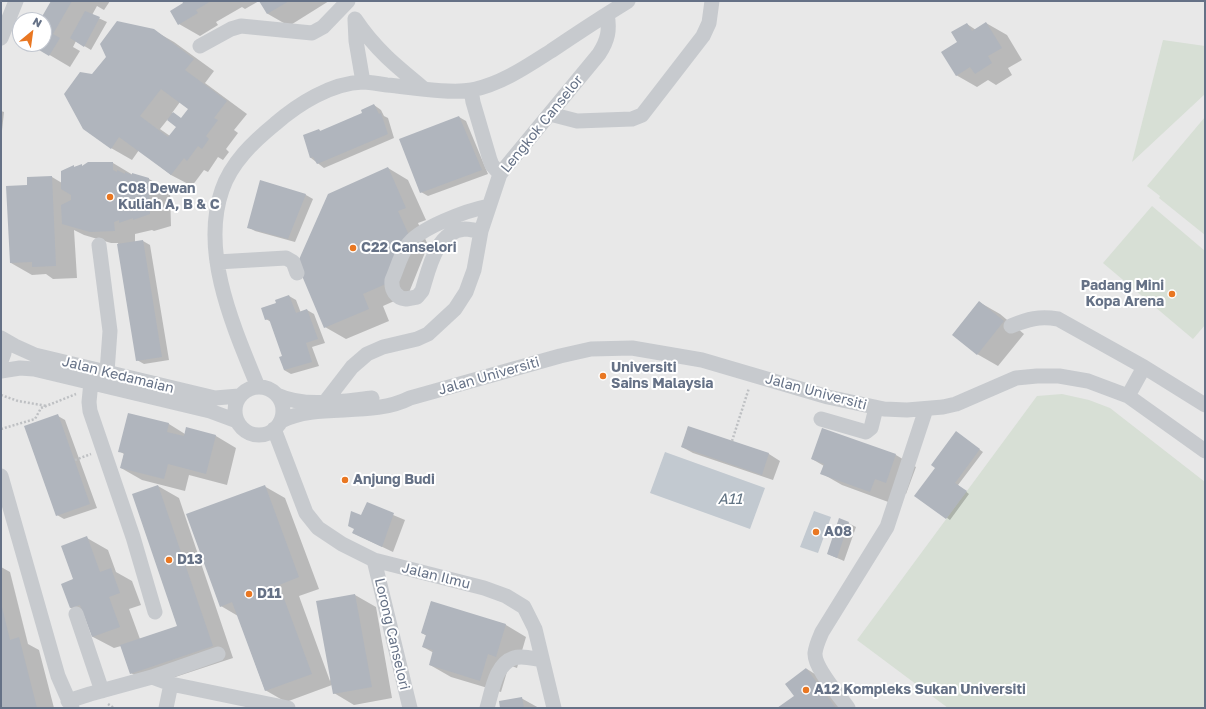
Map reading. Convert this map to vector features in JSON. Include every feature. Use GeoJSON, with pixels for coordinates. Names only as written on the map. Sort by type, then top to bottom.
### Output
{"type":"FeatureCollection","features":[{"type":"Feature","properties":{"kind":"street"},"geometry":{"type":"LineString","coordinates":[[1,38],[16,1]]}},
{"type":"Feature","properties":{"kind":"street"},"geometry":{"type":"LineString","coordinates":[[200,46],[231,29],[241,26],[312,33],[323,27],[348,1]]}},
{"type":"Feature","properties":{"kind":"street"},"geometry":{"type":"LineString","coordinates":[[353,1],[356,41],[362,82]]}},
{"type":"Feature","properties":{"kind":"street"},"geometry":{"type":"LineString","coordinates":[[258,387],[231,318],[217,262],[216,214],[222,188],[237,162],[257,139],[287,113],[316,95],[338,87],[362,82],[454,91],[471,90],[501,80],[527,66],[628,1]]}},
{"type":"Feature","properties":{"kind":"street"},"geometry":{"type":"LineString","coordinates":[[550,114],[577,121],[632,119],[642,115],[703,36],[709,23],[712,1]]}},
{"type":"Feature","properties":{"kind":"street","name":"Lengkok Canselor"},"geometry":{"type":"LineString","coordinates":[[325,402],[352,367],[367,354],[383,347],[417,339],[428,334],[455,309],[466,292],[474,270],[481,231],[500,174],[600,54],[606,43],[609,32],[607,14]]}},
{"type":"Feature","properties":{"kind":"street"},"geometry":{"type":"LineString","coordinates":[[355,19],[370,41],[423,88]]}},
{"type":"Feature","properties":{"kind":"street"},"geometry":{"type":"LineString","coordinates":[[471,90],[473,102],[490,160],[492,165],[500,174]]}},
{"type":"Feature","properties":{"kind":"street"},"geometry":{"type":"LineString","coordinates":[[481,231],[465,229],[458,231],[440,243],[422,291],[414,298],[403,299],[393,289],[392,280],[406,246],[419,233],[476,209],[489,206]]}},
{"type":"Feature","properties":{"kind":"street"},"geometry":{"type":"LineString","coordinates":[[419,233],[440,243]]}},
{"type":"Feature","properties":{"kind":"street"},"geometry":{"type":"LineString","coordinates":[[99,245],[110,331],[107,372]]}},
{"type":"Feature","properties":{"kind":"street"},"geometry":{"type":"LineString","coordinates":[[217,262],[286,258],[293,262],[297,272]]}},
{"type":"Feature","properties":{"kind":"street"},"geometry":{"type":"LineString","coordinates":[[1011,326],[1030,318],[1043,316],[1058,319],[1144,367],[1205,405]]}},
{"type":"Feature","properties":{"kind":"street"},"geometry":{"type":"LineString","coordinates":[[1,338],[4,353],[1,361]]}},
{"type":"Feature","properties":{"kind":"street","name":"Jalan Kedamaian"},"geometry":{"type":"LineString","coordinates":[[1,338],[35,355],[215,398],[239,396]]}},
{"type":"Feature","properties":{"kind":"street","name":"Jalan Universiti"},"geometry":{"type":"LineString","coordinates":[[278,425],[299,414],[345,411],[397,405],[410,398],[590,349],[632,348],[702,360],[828,397],[876,408],[907,410],[926,409],[956,404],[1016,378],[1059,376],[1088,381],[1128,396],[1205,451]]}},
{"type":"Feature","properties":{"kind":"street"},"geometry":{"type":"LineString","coordinates":[[1128,396],[1144,367]]}},
{"type":"Feature","properties":{"kind":"street","name":"Jalan Kedamaian"},"geometry":{"type":"LineString","coordinates":[[1,370],[20,368],[34,369],[210,411],[237,421]]}},
{"type":"Feature","properties":{"kind":"street"},"geometry":{"type":"LineString","coordinates":[[91,382],[89,402],[90,411],[133,538],[155,612]]}},
{"type":"Feature","properties":{"kind":"street"},"geometry":{"type":"LineString","coordinates":[[258,387],[272,390],[282,403],[283,412],[278,425],[267,434],[259,435],[246,431],[237,421],[234,413],[235,404],[239,396],[244,391],[258,387]]}},
{"type":"Feature","properties":{"kind":"street","name":"Jalan Universiti"},"geometry":{"type":"LineString","coordinates":[[277,395],[288,400],[325,402],[399,394],[410,398]]}},
{"type":"Feature","properties":{"kind":"street"},"geometry":{"type":"LineString","coordinates":[[821,419],[866,432],[871,428],[876,408]]}},
{"type":"Feature","properties":{"kind":"street"},"geometry":{"type":"LineString","coordinates":[[848,708],[818,665],[815,654],[817,643],[822,632],[886,527],[926,409]]}},
{"type":"Feature","properties":{"kind":"street","name":"Jalan Ilmu"},"geometry":{"type":"LineString","coordinates":[[278,425],[287,465],[306,513],[318,528],[342,544],[374,560],[484,588],[506,596],[524,607],[535,629],[554,708]]}},
{"type":"Feature","properties":{"kind":"street","name":"Jalan Ilmu"},"geometry":{"type":"LineString","coordinates":[[259,435],[287,465]]}},
{"type":"Feature","properties":{"kind":"street"},"geometry":{"type":"LineString","coordinates":[[1,476],[58,676],[70,705],[102,691],[152,677],[218,654]]}},
{"type":"Feature","properties":{"kind":"street","name":"Lorong Canselori"},"geometry":{"type":"LineString","coordinates":[[374,560],[410,708]]}},
{"type":"Feature","properties":{"kind":"street"},"geometry":{"type":"LineString","coordinates":[[76,614],[102,691]]}},
{"type":"Feature","properties":{"kind":"street"},"geometry":{"type":"LineString","coordinates":[[487,708],[497,676],[507,662],[521,657],[542,660]]}},
{"type":"Feature","properties":{"kind":"street"},"geometry":{"type":"LineString","coordinates":[[152,677],[171,684],[288,708]]}},
{"type":"Feature","properties":{"kind":"street"},"geometry":{"type":"LineString","coordinates":[[166,708],[171,684]]}},
{"type":"Feature","properties":{"kind":"path"},"geometry":{"type":"LineString","coordinates":[[732,441],[752,375]]}},
{"type":"Feature","properties":{"kind":"path"},"geometry":{"type":"LineString","coordinates":[[1,395],[18,401],[47,406]]}},
{"type":"Feature","properties":{"kind":"path"},"geometry":{"type":"LineString","coordinates":[[1,429],[35,419],[41,408],[76,395]]}},
{"type":"Feature","properties":{"kind":"path"},"geometry":{"type":"LineString","coordinates":[[75,460],[92,454]]}},
{"type":"Feature","properties":{"kind":"shaded area","name":"Universiti Sains Malaysia"},"geometry":{"type":"Polygon","coordinates":[[[1,1],[1205,1],[1205,708],[1,708],[1,1]]]}},
{"type":"Feature","properties":{"kind":"shaded area"},"geometry":{"type":"Polygon","coordinates":[[[1163,40],[1205,46],[1205,94],[1132,162],[1163,40]]]}},
{"type":"Feature","properties":{"kind":"shaded area"},"geometry":{"type":"Polygon","coordinates":[[[1205,117],[1205,235],[1159,198],[1160,196],[1147,186],[1205,117]]]}},
{"type":"Feature","properties":{"kind":"shaded area","name":"Padang Mini Kopa Arena"},"geometry":{"type":"Polygon","coordinates":[[[1152,206],[1205,251],[1205,325],[1193,339],[1103,263],[1152,206]]]}},
{"type":"Feature","properties":{"kind":"shaded area"},"geometry":{"type":"Polygon","coordinates":[[[1062,394],[1089,400],[1110,408],[1205,482],[1205,708],[948,708],[857,640],[1037,396],[1062,394]]]}},
{"type":"Feature","properties":{"kind":"water","name":"A11"},"geometry":{"type":"Polygon","coordinates":[[[665,452],[765,488],[750,529],[650,493],[665,452]]]}},
{"type":"Feature","properties":{"kind":"water","name":"A08"},"geometry":{"type":"Polygon","coordinates":[[[814,511],[831,517],[818,553],[800,547],[814,511]]]}},
{"type":"Feature","properties":{"kind":"building"},"geometry":{"type":"Polygon","coordinates":[[[51,1],[72,1],[53,34],[60,38],[52,51],[52,12],[45,12],[51,1]]]}},
{"type":"Feature","properties":{"kind":"building"},"geometry":{"type":"Polygon","coordinates":[[[182,1],[211,1],[196,10],[198,13],[178,25],[170,11],[183,3],[182,1]]]}},
{"type":"Feature","properties":{"kind":"building"},"geometry":{"type":"Polygon","coordinates":[[[259,1],[289,1],[267,14],[259,1]]]}},
{"type":"Feature","properties":{"kind":"building"},"geometry":{"type":"Polygon","coordinates":[[[85,11],[100,17],[84,47],[70,38],[85,11]]]}},
{"type":"Feature","properties":{"kind":"building"},"geometry":{"type":"Polygon","coordinates":[[[117,21],[154,29],[194,59],[185,70],[227,101],[214,118],[218,120],[206,136],[209,139],[202,149],[198,146],[187,161],[184,158],[171,175],[119,137],[111,149],[83,129],[64,94],[80,72],[92,74],[106,57],[100,44],[117,21]],[[161,89],[140,116],[168,137],[176,127],[167,120],[173,112],[181,118],[188,109],[161,89]]]}},
{"type":"Feature","properties":{"kind":"building"},"geometry":{"type":"Polygon","coordinates":[[[986,22],[1002,48],[988,56],[992,63],[975,74],[970,67],[956,76],[941,52],[957,42],[951,32],[967,23],[972,31],[986,22]]]}},
{"type":"Feature","properties":{"kind":"building"},"geometry":{"type":"Polygon","coordinates":[[[42,52],[51,52],[49,56],[42,52]]]}},
{"type":"Feature","properties":{"kind":"building"},"geometry":{"type":"Polygon","coordinates":[[[374,104],[379,114],[381,113],[388,134],[317,164],[313,157],[310,158],[303,135],[319,129],[320,131],[362,113],[361,110],[374,104]]]}},
{"type":"Feature","properties":{"kind":"building"},"geometry":{"type":"Polygon","coordinates":[[[459,116],[482,170],[420,193],[399,139],[459,116]]]}},
{"type":"Feature","properties":{"kind":"building","name":"C08 Dewan Kuliah A, B & C"},"geometry":{"type":"Polygon","coordinates":[[[88,162],[113,162],[113,170],[117,172],[117,170],[125,174],[125,172],[132,175],[132,173],[149,178],[150,214],[133,220],[133,218],[119,223],[119,220],[114,222],[115,231],[90,232],[62,224],[61,205],[71,200],[71,195],[61,189],[61,171],[74,165],[74,167],[82,164],[82,166],[88,162]]]}},
{"type":"Feature","properties":{"kind":"building","name":"C22 Canselori"},"geometry":{"type":"Polygon","coordinates":[[[388,167],[406,208],[398,211],[408,233],[388,283],[363,294],[369,309],[324,328],[297,264],[328,194],[388,167]]]}},
{"type":"Feature","properties":{"kind":"building"},"geometry":{"type":"Polygon","coordinates":[[[52,176],[56,266],[32,267],[32,262],[10,263],[6,186],[27,185],[27,177],[52,176]]]}},
{"type":"Feature","properties":{"kind":"building"},"geometry":{"type":"Polygon","coordinates":[[[260,180],[306,194],[288,239],[247,228],[260,180]]]}},
{"type":"Feature","properties":{"kind":"building"},"geometry":{"type":"Polygon","coordinates":[[[143,240],[162,357],[136,361],[117,244],[143,240]]]}},
{"type":"Feature","properties":{"kind":"building"},"geometry":{"type":"Polygon","coordinates":[[[289,295],[296,313],[307,309],[318,339],[306,343],[312,362],[284,370],[279,357],[282,356],[269,319],[265,320],[261,308],[276,303],[275,300],[289,295]]]}},
{"type":"Feature","properties":{"kind":"building"},"geometry":{"type":"Polygon","coordinates":[[[979,301],[1004,321],[977,355],[952,335],[979,301]]]}},
{"type":"Feature","properties":{"kind":"building"},"geometry":{"type":"Polygon","coordinates":[[[128,413],[169,423],[167,432],[184,436],[186,427],[216,435],[206,474],[168,464],[164,479],[120,468],[124,453],[118,452],[128,413]]]}},
{"type":"Feature","properties":{"kind":"building"},"geometry":{"type":"Polygon","coordinates":[[[58,414],[90,504],[56,516],[24,426],[58,414]]]}},
{"type":"Feature","properties":{"kind":"building"},"geometry":{"type":"Polygon","coordinates":[[[688,426],[769,453],[762,475],[681,447],[688,426]]]}},
{"type":"Feature","properties":{"kind":"building"},"geometry":{"type":"Polygon","coordinates":[[[822,428],[896,454],[886,483],[875,479],[870,492],[820,474],[824,464],[811,459],[822,428]]]}},
{"type":"Feature","properties":{"kind":"building"},"geometry":{"type":"Polygon","coordinates":[[[956,431],[980,449],[955,483],[967,491],[946,519],[914,496],[935,468],[931,465],[956,431]]]}},
{"type":"Feature","properties":{"kind":"building","name":"D13"},"geometry":{"type":"Polygon","coordinates":[[[158,485],[213,646],[130,674],[120,645],[177,626],[132,494],[158,485]]]}},
{"type":"Feature","properties":{"kind":"building","name":"D11"},"geometry":{"type":"Polygon","coordinates":[[[265,485],[299,577],[279,585],[312,674],[265,691],[232,602],[220,607],[186,514],[265,485]]]}},
{"type":"Feature","properties":{"kind":"building"},"geometry":{"type":"Polygon","coordinates":[[[367,502],[394,513],[382,547],[352,533],[354,529],[348,526],[351,511],[361,515],[367,502]]]}},
{"type":"Feature","properties":{"kind":"building"},"geometry":{"type":"Polygon","coordinates":[[[839,518],[849,522],[837,558],[827,554],[839,518]]]}},
{"type":"Feature","properties":{"kind":"building"},"geometry":{"type":"Polygon","coordinates":[[[87,536],[100,572],[111,568],[120,593],[109,597],[120,627],[92,637],[80,605],[70,608],[61,584],[73,579],[61,546],[87,536]]]}},
{"type":"Feature","properties":{"kind":"building"},"geometry":{"type":"Polygon","coordinates":[[[355,594],[372,687],[333,694],[316,601],[355,594]]]}},
{"type":"Feature","properties":{"kind":"building"},"geometry":{"type":"Polygon","coordinates":[[[431,601],[506,624],[496,657],[488,654],[480,681],[429,665],[433,650],[422,647],[426,635],[421,633],[431,601]]]}},
{"type":"Feature","properties":{"kind":"building"},"geometry":{"type":"Polygon","coordinates":[[[2,607],[10,640],[19,637],[37,708],[1,708],[2,607]]]}},
{"type":"Feature","properties":{"kind":"building","name":"A12 Kompleks Sukan Universiti"},"geometry":{"type":"Polygon","coordinates":[[[806,668],[836,708],[777,708],[794,696],[785,684],[806,668]]]}},
{"type":"Feature","properties":{"kind":"building"},"geometry":{"type":"Polygon","coordinates":[[[522,697],[524,708],[500,708],[499,701],[522,697]]]}},
{"type":"Feature","properties":{"kind":"place","name":"C08 Dewan Kuliah A, B & C"},"geometry":{"type":"Point","coordinates":[110,197]}},
{"type":"Feature","properties":{"kind":"place","name":"C22 Canselori"},"geometry":{"type":"Point","coordinates":[353,248]}},
{"type":"Feature","properties":{"kind":"place","name":"Padang Mini Kopa Arena"},"geometry":{"type":"Point","coordinates":[1172,294]}},
{"type":"Feature","properties":{"kind":"place","name":"Universiti Sains Malaysia"},"geometry":{"type":"Point","coordinates":[603,376]}},
{"type":"Feature","properties":{"kind":"place","name":"Anjung Budi"},"geometry":{"type":"Point","coordinates":[345,480]}},
{"type":"Feature","properties":{"kind":"place","name":"A08"},"geometry":{"type":"Point","coordinates":[816,532]}},
{"type":"Feature","properties":{"kind":"place","name":"D13"},"geometry":{"type":"Point","coordinates":[169,560]}},
{"type":"Feature","properties":{"kind":"place","name":"D11"},"geometry":{"type":"Point","coordinates":[249,594]}},
{"type":"Feature","properties":{"kind":"place","name":"A12 Kompleks Sukan Universiti"},"geometry":{"type":"Point","coordinates":[806,690]}}]}
